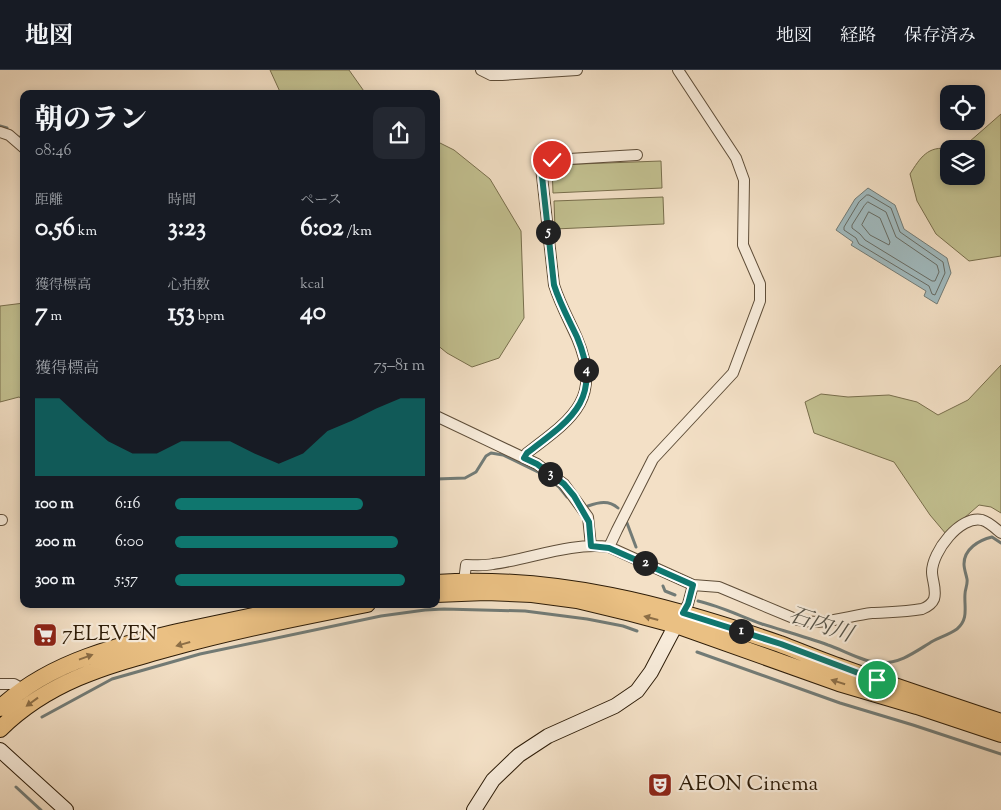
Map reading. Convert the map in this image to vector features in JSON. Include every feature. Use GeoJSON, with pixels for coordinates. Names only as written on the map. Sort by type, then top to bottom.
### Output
{"type":"FeatureCollection","features":[{"type":"Feature","properties":{"kind":"main road"},"geometry":{"type":"LineString","coordinates":[[440,583],[464,581],[533,583],[573,588],[679,619],[781,644],[877,680],[1001,722]]}},
{"type":"Feature","properties":{"kind":"main road"},"geometry":{"type":"LineString","coordinates":[[440,594],[486,592],[532,594],[577,600],[679,619],[838,683],[917,706],[1001,734]]}},
{"type":"Feature","properties":{"kind":"main road"},"geometry":{"type":"LineString","coordinates":[[0,708],[23,689],[61,667],[108,649],[292,608]]}},
{"type":"Feature","properties":{"kind":"main road"},"geometry":{"type":"LineString","coordinates":[[0,729],[23,709],[48,692],[99,668],[203,639],[348,608]]}},
{"type":"Feature","properties":{"kind":"main road"},"geometry":{"type":"LineString","coordinates":[[877,680],[922,687],[1001,714]]}},
{"type":"Feature","properties":{"kind":"street"},"geometry":{"type":"LineString","coordinates":[[481,70],[490,75],[502,76],[577,70]]}},
{"type":"Feature","properties":{"kind":"street"},"geometry":{"type":"LineString","coordinates":[[609,548],[616,530],[653,459],[733,374],[760,301],[760,284],[743,245],[744,180],[739,165],[678,70]]}},
{"type":"Feature","properties":{"kind":"street"},"geometry":{"type":"LineString","coordinates":[[0,132],[9,135],[20,145]]}},
{"type":"Feature","properties":{"kind":"street"},"geometry":{"type":"LineString","coordinates":[[524,458],[527,453],[563,425],[583,399],[586,386],[586,372],[577,338],[558,299],[554,285],[541,167],[552,160],[637,155]]}},
{"type":"Feature","properties":{"kind":"street"},"geometry":{"type":"LineString","coordinates":[[440,418],[537,464],[564,484],[574,496],[589,522],[591,546]]}},
{"type":"Feature","properties":{"kind":"street"},"geometry":{"type":"LineString","coordinates":[[464,581],[466,565],[492,564],[591,546],[609,548],[693,585],[719,587],[798,620],[808,622],[922,609],[934,599],[933,566],[938,550],[943,544],[966,522],[975,519],[983,520],[1001,533]]}},
{"type":"Feature","properties":{"kind":"street"},"geometry":{"type":"LineString","coordinates":[[990,524],[1001,525]]}},
{"type":"Feature","properties":{"kind":"street"},"geometry":{"type":"LineString","coordinates":[[474,810],[493,780],[518,755],[548,736],[615,706],[637,690],[651,672],[688,604],[693,585]]}},
{"type":"Feature","properties":{"kind":"street"},"geometry":{"type":"LineString","coordinates":[[0,684],[14,684],[23,689]]}},
{"type":"Feature","properties":{"kind":"street"},"geometry":{"type":"LineString","coordinates":[[0,750],[66,810]]}},
{"type":"Feature","properties":{"kind":"shaded area"},"geometry":{"type":"Polygon","coordinates":[[[270,70],[349,70],[363,90],[279,90],[270,70]]]}},
{"type":"Feature","properties":{"kind":"shaded area"},"geometry":{"type":"Polygon","coordinates":[[[1001,114],[1001,256],[969,261],[936,234],[917,201],[910,174],[925,154],[940,148],[940,185],[985,185],[985,140],[971,140],[985,130],[1001,114]]]}},
{"type":"Feature","properties":{"kind":"shaded area"},"geometry":{"type":"Polygon","coordinates":[[[440,143],[454,150],[490,179],[521,231],[524,318],[499,358],[472,367],[440,347],[440,143]]]}},
{"type":"Feature","properties":{"kind":"shaded area"},"geometry":{"type":"Polygon","coordinates":[[[661,161],[662,188],[553,193],[552,165],[661,161]]]}},
{"type":"Feature","properties":{"kind":"shaded area"},"geometry":{"type":"Polygon","coordinates":[[[663,197],[664,224],[555,229],[554,201],[663,197]]]}},
{"type":"Feature","properties":{"kind":"shaded area"},"geometry":{"type":"Polygon","coordinates":[[[20,304],[20,398],[0,402],[0,306],[20,304]]]}},
{"type":"Feature","properties":{"kind":"shaded area"},"geometry":{"type":"Polygon","coordinates":[[[1001,365],[1001,513],[991,507],[979,505],[946,534],[930,515],[894,462],[814,433],[805,402],[821,394],[848,397],[889,395],[917,402],[938,415],[968,400],[1001,365]]]}},
{"type":"Feature","properties":{"kind":"water"},"geometry":{"type":"Polygon","coordinates":[[[868,188],[895,205],[904,229],[947,258],[951,273],[937,304],[924,296],[926,291],[851,245],[853,242],[836,230],[855,199],[868,188]]]}},
{"type":"Feature","properties":{"kind":"waterway","name":"石内川"},"geometry":{"type":"LineString","coordinates":[[0,126],[7,128]]}},
{"type":"Feature","properties":{"kind":"waterway","name":"石内川"},"geometry":{"type":"LineString","coordinates":[[440,479],[465,478],[476,472],[486,456],[491,453],[503,455],[542,474],[559,487],[567,497]]}},
{"type":"Feature","properties":{"kind":"waterway","name":"石内川"},"geometry":{"type":"LineString","coordinates":[[588,506],[604,503],[615,505],[618,508]]}},
{"type":"Feature","properties":{"kind":"waterway","name":"石内川"},"geometry":{"type":"LineString","coordinates":[[627,523],[636,547]]}},
{"type":"Feature","properties":{"kind":"waterway","name":"石内川"},"geometry":{"type":"LineString","coordinates":[[698,601],[820,642],[861,659],[881,663],[896,661],[954,631],[961,625],[965,617],[967,581],[964,564],[967,554],[973,546],[987,538],[992,537],[1001,543]]}},
{"type":"Feature","properties":{"kind":"waterway","name":"石内川"},"geometry":{"type":"LineString","coordinates":[[663,586],[665,591],[675,595]]}},
{"type":"Feature","properties":{"kind":"waterway"},"geometry":{"type":"LineString","coordinates":[[42,717],[112,679],[200,654],[381,616],[444,609],[525,611],[587,619],[623,626],[637,631]]}},
{"type":"Feature","properties":{"kind":"waterway"},"geometry":{"type":"LineString","coordinates":[[697,652],[840,703],[1001,754]]}},
{"type":"Feature","properties":{"kind":"waterway"},"geometry":{"type":"LineString","coordinates":[[16,787],[41,810]]}},
{"type":"Feature","properties":{"kind":"place","name":"7ELEVEN"},"geometry":{"type":"Point","coordinates":[45,635]}},
{"type":"Feature","properties":{"kind":"place","name":"AEON Cinema"},"geometry":{"type":"Point","coordinates":[660,785]}},
{"type":"Feature","properties":{"kind":"route"},"geometry":{"type":"LineString","coordinates":[[552,160],[541,167],[554,285],[558,299],[577,338],[583,356],[586,386],[583,399],[574,413],[563,425],[527,453],[524,458],[537,464],[564,484],[574,496],[588,517],[591,546],[609,548],[693,585],[688,604],[683,613],[781,644],[877,680]]}}]}
